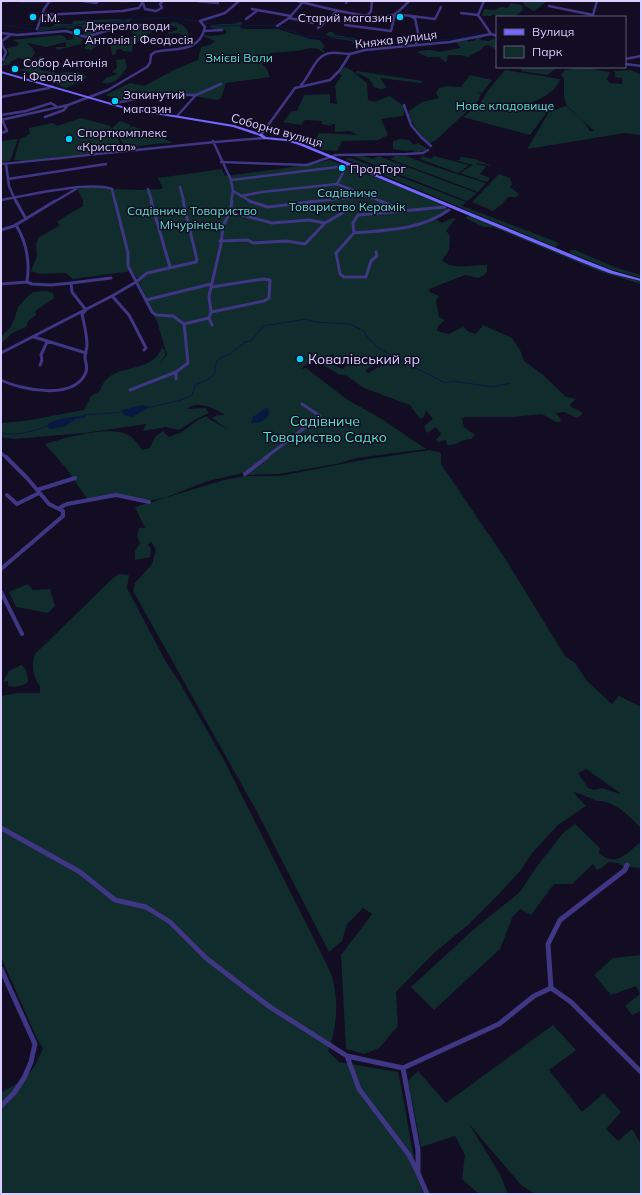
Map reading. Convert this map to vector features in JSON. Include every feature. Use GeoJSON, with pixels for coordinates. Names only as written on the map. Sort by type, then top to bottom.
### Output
{"type":"FeatureCollection","features":[{"type":"Feature","properties":{"kind":"main road","name":"Соборна вулиця"},"geometry":{"type":"LineString","coordinates":[[1,72],[125,108],[234,126],[261,135],[265,138],[286,140],[332,157]]}},
{"type":"Feature","properties":{"kind":"main road"},"geometry":{"type":"LineString","coordinates":[[332,157],[347,165],[583,261],[611,272],[641,280]]}},
{"type":"Feature","properties":{"kind":"street"},"geometry":{"type":"LineString","coordinates":[[1,1],[8,1]]}},
{"type":"Feature","properties":{"kind":"street"},"geometry":{"type":"LineString","coordinates":[[20,1],[53,1]]}},
{"type":"Feature","properties":{"kind":"street"},"geometry":{"type":"LineString","coordinates":[[83,1],[96,3],[100,1]]}},
{"type":"Feature","properties":{"kind":"street"},"geometry":{"type":"LineString","coordinates":[[120,1],[127,1]]}},
{"type":"Feature","properties":{"kind":"street"},"geometry":{"type":"LineString","coordinates":[[143,2],[144,9],[156,11],[162,8],[160,4],[163,1]]}},
{"type":"Feature","properties":{"kind":"street"},"geometry":{"type":"LineString","coordinates":[[197,1],[218,3]]}},
{"type":"Feature","properties":{"kind":"street"},"geometry":{"type":"LineString","coordinates":[[1,118],[68,105],[108,90],[147,67],[150,63],[151,55],[155,52],[187,48],[199,42],[205,26],[200,23],[201,20],[225,13],[239,1]]}},
{"type":"Feature","properties":{"kind":"street"},"geometry":{"type":"LineString","coordinates":[[298,1],[311,2],[337,11],[384,16],[395,14],[435,19],[441,7]]}},
{"type":"Feature","properties":{"kind":"street"},"geometry":{"type":"LineString","coordinates":[[368,15],[372,1]]}},
{"type":"Feature","properties":{"kind":"street"},"geometry":{"type":"LineString","coordinates":[[345,26],[391,31],[395,14],[409,1]]}},
{"type":"Feature","properties":{"kind":"street"},"geometry":{"type":"LineString","coordinates":[[478,15],[484,1]]}},
{"type":"Feature","properties":{"kind":"street"},"geometry":{"type":"LineString","coordinates":[[549,6],[593,15],[597,1]]}},
{"type":"Feature","properties":{"kind":"street"},"geometry":{"type":"LineString","coordinates":[[37,29],[49,2]]}},
{"type":"Feature","properties":{"kind":"street"},"geometry":{"type":"LineString","coordinates":[[42,15],[122,12],[139,8],[143,2]]}},
{"type":"Feature","properties":{"kind":"street"},"geometry":{"type":"LineString","coordinates":[[277,26],[290,17],[303,2]]}},
{"type":"Feature","properties":{"kind":"street"},"geometry":{"type":"LineString","coordinates":[[252,9],[313,23]]}},
{"type":"Feature","properties":{"kind":"street"},"geometry":{"type":"LineString","coordinates":[[246,19],[258,10]]}},
{"type":"Feature","properties":{"kind":"street"},"geometry":{"type":"LineString","coordinates":[[318,28],[337,11]]}},
{"type":"Feature","properties":{"kind":"street"},"geometry":{"type":"LineString","coordinates":[[461,13],[478,15],[491,34]]}},
{"type":"Feature","properties":{"kind":"street"},"geometry":{"type":"LineString","coordinates":[[412,16],[415,18],[418,32],[416,44]]}},
{"type":"Feature","properties":{"kind":"street"},"geometry":{"type":"LineString","coordinates":[[1,33],[10,35],[58,30],[86,37],[111,30],[142,25],[153,25]]}},
{"type":"Feature","properties":{"kind":"street"},"geometry":{"type":"LineString","coordinates":[[204,31],[222,30]]}},
{"type":"Feature","properties":{"kind":"street","name":"Княжа вулиця"},"geometry":{"type":"LineString","coordinates":[[300,86],[325,82],[330,79],[343,65],[350,54],[365,50],[450,42],[491,34],[496,36]]}},
{"type":"Feature","properties":{"kind":"street"},"geometry":{"type":"LineString","coordinates":[[3,60],[6,57],[6,49],[2,45],[2,41],[10,35]]}},
{"type":"Feature","properties":{"kind":"street"},"geometry":{"type":"LineString","coordinates":[[261,135],[295,88],[306,81],[321,56],[326,53],[350,54]]}},
{"type":"Feature","properties":{"kind":"street"},"geometry":{"type":"LineString","coordinates":[[626,62],[641,56]]}},
{"type":"Feature","properties":{"kind":"street"},"geometry":{"type":"LineString","coordinates":[[626,62],[641,66]]}},
{"type":"Feature","properties":{"kind":"street"},"geometry":{"type":"LineString","coordinates":[[177,116],[196,95],[222,84]]}},
{"type":"Feature","properties":{"kind":"street"},"geometry":{"type":"LineString","coordinates":[[1,97],[49,88],[52,86]]}},
{"type":"Feature","properties":{"kind":"street"},"geometry":{"type":"LineString","coordinates":[[111,104],[135,99],[170,95],[196,95]]}},
{"type":"Feature","properties":{"kind":"street"},"geometry":{"type":"LineString","coordinates":[[1,118],[50,103],[57,107]]}},
{"type":"Feature","properties":{"kind":"street"},"geometry":{"type":"LineString","coordinates":[[45,117],[64,110],[68,105]]}},
{"type":"Feature","properties":{"kind":"street"},"geometry":{"type":"LineString","coordinates":[[404,105],[407,108],[407,116],[410,122],[421,137],[431,146]]}},
{"type":"Feature","properties":{"kind":"street"},"geometry":{"type":"LineString","coordinates":[[1,118],[7,131],[1,133]]}},
{"type":"Feature","properties":{"kind":"street"},"geometry":{"type":"LineString","coordinates":[[1,164],[90,156],[213,141],[265,138]]}},
{"type":"Feature","properties":{"kind":"street"},"geometry":{"type":"LineString","coordinates":[[212,325],[209,318],[211,312],[209,296],[221,244],[220,241],[223,226],[230,212],[233,191],[231,180],[221,162],[213,141]]}},
{"type":"Feature","properties":{"kind":"street"},"geometry":{"type":"LineString","coordinates":[[332,157],[348,154],[423,153],[428,150]]}},
{"type":"Feature","properties":{"kind":"street","name":"Соборна вулиця"},"geometry":{"type":"LineString","coordinates":[[221,162],[307,165],[332,157]]}},
{"type":"Feature","properties":{"kind":"street"},"geometry":{"type":"LineString","coordinates":[[6,164],[13,198],[26,219]]}},
{"type":"Feature","properties":{"kind":"street"},"geometry":{"type":"LineString","coordinates":[[8,179],[106,164]]}},
{"type":"Feature","properties":{"kind":"street"},"geometry":{"type":"LineString","coordinates":[[231,180],[347,165]]}},
{"type":"Feature","properties":{"kind":"street"},"geometry":{"type":"LineString","coordinates":[[337,184],[347,165]]}},
{"type":"Feature","properties":{"kind":"street"},"geometry":{"type":"LineString","coordinates":[[241,196],[337,184],[402,210]]}},
{"type":"Feature","properties":{"kind":"street"},"geometry":{"type":"LineString","coordinates":[[1,200],[103,186],[112,189],[128,253],[128,266],[152,312],[156,315],[172,316],[184,324],[209,318]]}},
{"type":"Feature","properties":{"kind":"street"},"geometry":{"type":"LineString","coordinates":[[1,353],[112,296],[150,272],[196,262],[197,260],[180,187]]}},
{"type":"Feature","properties":{"kind":"street"},"geometry":{"type":"LineString","coordinates":[[1,230],[16,225],[76,189]]}},
{"type":"Feature","properties":{"kind":"street"},"geometry":{"type":"LineString","coordinates":[[148,190],[170,267]]}},
{"type":"Feature","properties":{"kind":"street"},"geometry":{"type":"LineString","coordinates":[[233,191],[260,207],[366,196]]}},
{"type":"Feature","properties":{"kind":"street"},"geometry":{"type":"LineString","coordinates":[[354,233],[352,225],[353,219],[358,216],[402,210],[445,207]]}},
{"type":"Feature","properties":{"kind":"street"},"geometry":{"type":"LineString","coordinates":[[376,252],[377,256],[371,261],[366,277],[344,277],[340,274],[336,254],[354,233],[417,227],[437,219],[449,210]]}},
{"type":"Feature","properties":{"kind":"street"},"geometry":{"type":"LineString","coordinates":[[230,212],[272,223],[309,220],[325,223]]}},
{"type":"Feature","properties":{"kind":"street"},"geometry":{"type":"LineString","coordinates":[[220,241],[248,240],[253,243],[286,241],[305,244],[325,223],[344,212]]}},
{"type":"Feature","properties":{"kind":"street"},"geometry":{"type":"LineString","coordinates":[[16,225],[21,232],[27,251],[29,274],[27,282]]}},
{"type":"Feature","properties":{"kind":"street"},"geometry":{"type":"LineString","coordinates":[[1,284],[27,282],[51,286],[111,278]]}},
{"type":"Feature","properties":{"kind":"street"},"geometry":{"type":"LineString","coordinates":[[146,300],[212,285],[263,279],[268,279],[271,283],[269,298],[264,301],[211,312]]}},
{"type":"Feature","properties":{"kind":"street"},"geometry":{"type":"LineString","coordinates":[[71,283],[72,292],[86,310]]}},
{"type":"Feature","properties":{"kind":"street"},"geometry":{"type":"LineString","coordinates":[[112,296],[129,315],[146,348],[144,350]]}},
{"type":"Feature","properties":{"kind":"street"},"geometry":{"type":"LineString","coordinates":[[2,380],[29,389],[52,391],[68,387],[85,374],[88,365],[85,360],[87,338],[82,314],[86,310]]}},
{"type":"Feature","properties":{"kind":"street"},"geometry":{"type":"LineString","coordinates":[[130,390],[176,372],[188,363],[184,324]]}},
{"type":"Feature","properties":{"kind":"street"},"geometry":{"type":"LineString","coordinates":[[34,337],[86,353]]}},
{"type":"Feature","properties":{"kind":"street"},"geometry":{"type":"LineString","coordinates":[[40,365],[42,360],[41,355],[47,342]]}},
{"type":"Feature","properties":{"kind":"street"},"geometry":{"type":"LineString","coordinates":[[176,372],[176,379]]}},
{"type":"Feature","properties":{"kind":"street"},"geometry":{"type":"LineString","coordinates":[[245,474],[320,416],[302,404]]}},
{"type":"Feature","properties":{"kind":"street"},"geometry":{"type":"LineString","coordinates":[[1,453],[27,478],[49,504],[63,511],[63,516],[9,564],[1,569]]}},
{"type":"Feature","properties":{"kind":"street"},"geometry":{"type":"LineString","coordinates":[[7,494],[17,504],[38,491],[75,478]]}},
{"type":"Feature","properties":{"kind":"street"},"geometry":{"type":"LineString","coordinates":[[59,508],[66,504],[106,496],[116,496],[149,502]]}},
{"type":"Feature","properties":{"kind":"street"},"geometry":{"type":"LineString","coordinates":[[1,594],[22,634]]}},
{"type":"Feature","properties":{"kind":"street"},"geometry":{"type":"LineString","coordinates":[[1,828],[80,872],[114,900],[146,907],[170,922],[206,958],[270,1007],[347,1056],[403,1068],[499,1024],[534,996],[551,988]]}},
{"type":"Feature","properties":{"kind":"street"},"geometry":{"type":"LineString","coordinates":[[551,988],[548,944],[560,920],[625,870],[627,865]]}},
{"type":"Feature","properties":{"kind":"street"},"geometry":{"type":"LineString","coordinates":[[1,969],[35,1044],[34,1055],[24,1078],[14,1094],[1,1106]]}},
{"type":"Feature","properties":{"kind":"street"},"geometry":{"type":"LineString","coordinates":[[551,988],[571,1002],[641,1072]]}},
{"type":"Feature","properties":{"kind":"street"},"geometry":{"type":"LineString","coordinates":[[347,1056],[359,1089],[410,1155],[427,1194]]}},
{"type":"Feature","properties":{"kind":"street"},"geometry":{"type":"LineString","coordinates":[[403,1068],[418,1150],[418,1173]]}},
{"type":"Feature","properties":{"kind":"green space"},"geometry":{"type":"Polygon","coordinates":[[[522,1],[559,1],[546,2],[534,11],[525,6],[522,1]]]}},
{"type":"Feature","properties":{"kind":"green space"},"geometry":{"type":"Polygon","coordinates":[[[511,3],[522,5],[523,10],[517,15],[513,16],[482,16],[484,9],[494,10],[501,7],[507,8],[511,3]]]}},
{"type":"Feature","properties":{"kind":"green space"},"geometry":{"type":"Polygon","coordinates":[[[132,18],[130,22],[94,24],[97,33],[92,36],[84,36],[81,26],[71,26],[76,27],[70,29],[65,28],[67,27],[37,32],[40,27],[51,27],[55,24],[72,24],[73,21],[123,20],[132,18]]]}},
{"type":"Feature","properties":{"kind":"green space"},"geometry":{"type":"Polygon","coordinates":[[[175,22],[181,24],[188,31],[189,37],[181,43],[177,43],[184,36],[178,33],[167,33],[177,30],[177,27],[167,25],[148,34],[147,40],[133,42],[132,52],[123,51],[121,49],[116,50],[116,54],[112,55],[110,40],[98,40],[98,45],[91,50],[84,49],[87,43],[87,38],[89,37],[132,37],[134,34],[130,31],[130,29],[175,22]]]}},
{"type":"Feature","properties":{"kind":"green space","name":"Змієві Вали"},"geometry":{"type":"Polygon","coordinates":[[[239,22],[243,23],[239,26],[242,29],[278,29],[310,39],[320,40],[325,47],[322,49],[325,52],[324,53],[318,49],[310,48],[297,51],[270,53],[262,64],[267,69],[270,77],[226,83],[221,98],[217,100],[181,94],[165,94],[124,100],[105,95],[130,83],[144,86],[174,70],[198,60],[201,47],[210,45],[215,41],[203,36],[204,35],[211,36],[226,34],[226,30],[211,28],[210,26],[239,22]]]}},
{"type":"Feature","properties":{"kind":"green space"},"geometry":{"type":"Polygon","coordinates":[[[329,32],[333,32],[335,35],[354,38],[373,48],[365,49],[362,45],[355,45],[352,41],[330,38],[330,36],[325,35],[329,32]]]}},
{"type":"Feature","properties":{"kind":"green space"},"geometry":{"type":"Polygon","coordinates":[[[59,35],[64,36],[67,40],[73,39],[73,35],[83,38],[81,44],[57,50],[56,47],[66,47],[66,42],[46,47],[29,43],[27,44],[32,47],[35,53],[27,64],[22,63],[24,59],[18,58],[10,62],[11,64],[1,66],[9,54],[7,48],[17,46],[19,43],[12,40],[59,35]]]}},
{"type":"Feature","properties":{"kind":"green space"},"geometry":{"type":"Polygon","coordinates":[[[485,36],[480,39],[489,41],[495,38],[496,49],[488,45],[484,46],[482,49],[468,57],[448,55],[447,61],[445,62],[439,57],[428,57],[418,53],[419,51],[424,50],[438,52],[461,48],[456,42],[467,40],[469,42],[476,40],[475,38],[485,36]]]}},
{"type":"Feature","properties":{"kind":"green space"},"geometry":{"type":"Polygon","coordinates":[[[43,55],[37,64],[41,70],[57,73],[83,73],[87,78],[66,88],[46,79],[52,77],[46,73],[39,75],[19,70],[32,66],[39,57],[43,55]]]}},
{"type":"Feature","properties":{"kind":"green space"},"geometry":{"type":"Polygon","coordinates":[[[125,59],[127,68],[116,80],[110,83],[102,82],[106,78],[117,74],[112,72],[117,68],[116,60],[125,59]]]}},
{"type":"Feature","properties":{"kind":"green space"},"geometry":{"type":"Polygon","coordinates":[[[344,67],[351,70],[367,83],[368,100],[374,102],[390,96],[405,107],[403,116],[381,119],[388,135],[378,140],[342,141],[337,151],[322,150],[311,143],[315,140],[319,133],[358,135],[350,131],[335,132],[335,124],[332,124],[331,126],[322,124],[322,121],[305,120],[301,125],[283,122],[292,111],[297,111],[304,95],[330,94],[330,103],[337,104],[335,86],[342,75],[339,74],[344,67]]]}},
{"type":"Feature","properties":{"kind":"green space"},"geometry":{"type":"Polygon","coordinates":[[[521,68],[555,69],[547,75],[521,71],[521,68]]]}},
{"type":"Feature","properties":{"kind":"green space"},"geometry":{"type":"Polygon","coordinates":[[[591,68],[610,72],[607,80],[610,83],[622,84],[622,78],[615,77],[615,71],[631,70],[641,75],[641,135],[625,133],[527,149],[549,112],[566,106],[583,121],[590,131],[594,131],[567,106],[564,96],[564,80],[561,75],[565,70],[591,68]]]}},
{"type":"Feature","properties":{"kind":"green space","name":"Нове кладовище"},"geometry":{"type":"Polygon","coordinates":[[[505,70],[560,79],[558,84],[551,92],[527,105],[547,112],[530,135],[463,117],[480,104],[489,89],[505,70]]]}},
{"type":"Feature","properties":{"kind":"green space"},"geometry":{"type":"Polygon","coordinates":[[[357,71],[423,81],[421,83],[380,78],[387,88],[380,89],[374,87],[371,81],[367,78],[355,73],[357,71]]]}},
{"type":"Feature","properties":{"kind":"green space"},"geometry":{"type":"Polygon","coordinates":[[[470,75],[492,80],[482,93],[477,92],[481,94],[478,101],[436,140],[428,144],[408,116],[409,111],[422,102],[439,98],[436,93],[439,88],[446,86],[461,87],[470,75]]]}},
{"type":"Feature","properties":{"kind":"green space","name":"Спорткомплекс «Кристал»"},"geometry":{"type":"Polygon","coordinates":[[[81,118],[110,126],[123,148],[93,154],[29,161],[14,160],[20,139],[30,134],[29,128],[53,123],[57,126],[81,118]]]}},
{"type":"Feature","properties":{"kind":"green space"},"geometry":{"type":"Polygon","coordinates":[[[120,121],[131,125],[128,131],[132,126],[173,143],[125,148],[117,133],[112,128],[120,121]]]}},
{"type":"Feature","properties":{"kind":"green space"},"geometry":{"type":"Polygon","coordinates":[[[18,139],[10,161],[1,162],[1,141],[18,139]]]}},
{"type":"Feature","properties":{"kind":"green space"},"geometry":{"type":"Polygon","coordinates":[[[400,139],[409,140],[414,145],[418,143],[426,148],[426,150],[416,153],[412,150],[406,151],[393,149],[393,141],[400,139]]]}},
{"type":"Feature","properties":{"kind":"green space"},"geometry":{"type":"Polygon","coordinates":[[[360,155],[373,159],[378,156],[477,193],[467,201],[352,156],[360,155]]]}},
{"type":"Feature","properties":{"kind":"green space"},"geometry":{"type":"Polygon","coordinates":[[[395,156],[406,156],[486,183],[478,192],[390,159],[395,156]]]}},
{"type":"Feature","properties":{"kind":"green space"},"geometry":{"type":"Polygon","coordinates":[[[423,156],[431,159],[434,156],[469,165],[458,173],[420,159],[423,156]]]}},
{"type":"Feature","properties":{"kind":"green space"},"geometry":{"type":"Polygon","coordinates":[[[460,157],[475,159],[492,166],[478,163],[475,164],[486,166],[480,174],[490,178],[487,182],[460,173],[473,165],[456,160],[460,160],[460,157]]]}},
{"type":"Feature","properties":{"kind":"green space"},"geometry":{"type":"Polygon","coordinates":[[[351,158],[466,202],[462,206],[557,242],[558,245],[555,247],[345,159],[351,158]]]}},
{"type":"Feature","properties":{"kind":"green space"},"geometry":{"type":"Polygon","coordinates":[[[330,160],[440,202],[448,210],[436,219],[442,223],[456,218],[446,231],[449,234],[450,245],[447,254],[442,260],[451,265],[457,266],[487,265],[487,272],[478,278],[465,275],[429,289],[430,292],[439,296],[436,301],[439,317],[445,320],[438,326],[437,331],[449,334],[463,327],[469,332],[476,334],[483,325],[512,338],[521,352],[524,361],[542,374],[566,397],[576,399],[570,404],[571,407],[583,414],[577,418],[564,412],[556,413],[561,420],[560,422],[556,422],[542,414],[513,417],[466,417],[462,418],[464,427],[475,435],[471,439],[447,445],[446,440],[438,442],[436,440],[441,434],[436,427],[427,433],[424,426],[433,419],[426,410],[424,417],[420,419],[410,405],[364,388],[347,376],[338,374],[320,363],[323,361],[343,369],[346,365],[356,366],[375,361],[376,363],[365,371],[368,373],[386,363],[386,359],[378,356],[363,359],[362,362],[354,360],[340,363],[333,358],[334,354],[307,364],[301,369],[306,368],[348,400],[380,418],[426,449],[357,458],[336,464],[279,474],[244,475],[243,473],[208,481],[167,497],[149,501],[117,495],[88,500],[66,468],[45,444],[88,433],[112,431],[130,436],[142,450],[150,448],[155,437],[163,431],[169,437],[182,432],[198,420],[207,416],[209,419],[227,429],[212,418],[217,415],[225,415],[206,406],[195,405],[187,409],[205,408],[209,413],[179,430],[166,427],[143,431],[146,424],[85,433],[14,439],[1,437],[1,423],[24,421],[84,410],[91,396],[100,391],[104,382],[109,377],[124,370],[148,363],[158,355],[162,348],[165,350],[165,356],[158,365],[167,355],[157,321],[152,313],[138,279],[132,271],[73,279],[66,273],[39,274],[31,271],[37,256],[36,244],[38,238],[60,225],[57,222],[83,206],[83,200],[77,189],[102,186],[113,189],[162,189],[163,188],[158,178],[222,169],[225,176],[330,160]]]}},
{"type":"Feature","properties":{"kind":"green space"},"geometry":{"type":"Polygon","coordinates":[[[499,174],[510,178],[512,184],[510,187],[519,194],[516,197],[508,197],[493,211],[472,202],[499,174]]]}},
{"type":"Feature","properties":{"kind":"green space"},"geometry":{"type":"Polygon","coordinates":[[[470,215],[606,271],[641,281],[641,284],[601,272],[493,227],[484,227],[465,218],[470,215]]]}},
{"type":"Feature","properties":{"kind":"green space"},"geometry":{"type":"Polygon","coordinates":[[[570,250],[575,250],[617,268],[641,275],[641,278],[610,269],[570,253],[570,250]]]}},
{"type":"Feature","properties":{"kind":"green space"},"geometry":{"type":"Polygon","coordinates":[[[46,291],[53,293],[54,298],[35,311],[36,315],[28,321],[26,327],[12,333],[1,344],[1,337],[10,328],[18,307],[33,292],[46,291]]]}},
{"type":"Feature","properties":{"kind":"green space"},"geometry":{"type":"Polygon","coordinates":[[[430,450],[441,453],[441,464],[506,560],[565,656],[575,663],[587,681],[612,704],[619,696],[641,707],[641,828],[616,806],[573,792],[586,806],[558,825],[532,853],[521,870],[498,895],[468,925],[434,953],[396,992],[398,1026],[379,1048],[364,1054],[346,1049],[341,955],[372,914],[363,908],[347,924],[342,941],[329,952],[256,810],[133,591],[135,583],[152,564],[156,550],[151,541],[148,545],[151,548],[150,557],[135,560],[135,551],[140,543],[137,536],[139,528],[145,528],[135,507],[224,480],[244,476],[279,476],[368,459],[430,450]],[[586,769],[578,773],[588,788],[594,790],[602,788],[620,793],[586,769]]]}},
{"type":"Feature","properties":{"kind":"green space"},"geometry":{"type":"Polygon","coordinates":[[[119,574],[129,575],[127,588],[166,662],[180,683],[224,760],[329,970],[336,995],[336,1014],[328,1051],[339,1062],[398,1072],[415,1164],[423,1194],[1,1194],[1,1093],[23,1080],[35,1065],[43,1048],[37,1039],[1,957],[1,696],[18,693],[40,693],[40,686],[33,671],[35,654],[112,579],[119,574]]]}},
{"type":"Feature","properties":{"kind":"green space"},"geometry":{"type":"Polygon","coordinates":[[[28,584],[33,590],[50,589],[55,606],[48,613],[16,607],[9,592],[28,584]]]}},
{"type":"Feature","properties":{"kind":"green space"},"geometry":{"type":"Polygon","coordinates":[[[21,665],[27,672],[28,682],[21,686],[13,687],[8,686],[8,681],[3,682],[9,671],[21,665]]]}},
{"type":"Feature","properties":{"kind":"green space"},"geometry":{"type":"Polygon","coordinates":[[[575,824],[600,848],[599,853],[606,858],[617,859],[622,857],[641,842],[641,866],[639,868],[622,866],[618,863],[609,862],[597,870],[593,864],[572,884],[554,884],[531,915],[520,909],[512,918],[500,949],[434,1010],[411,987],[473,930],[520,892],[535,869],[563,833],[575,824]]]}},
{"type":"Feature","properties":{"kind":"green space"},"geometry":{"type":"Polygon","coordinates":[[[641,955],[641,1011],[632,1015],[625,1006],[640,994],[636,986],[611,995],[594,975],[613,958],[641,955]]]}},
{"type":"Feature","properties":{"kind":"green space"},"geometry":{"type":"Polygon","coordinates":[[[553,1025],[576,1050],[549,1070],[582,1112],[604,1093],[621,1112],[606,1129],[618,1141],[632,1129],[641,1144],[641,1194],[535,1194],[521,1185],[469,1124],[500,1174],[508,1194],[479,1194],[462,1179],[465,1155],[455,1136],[421,1147],[408,1081],[418,1071],[446,1103],[553,1025]]]}},
{"type":"Feature","properties":{"kind":"water"},"geometry":{"type":"Polygon","coordinates":[[[142,405],[149,407],[132,417],[124,415],[122,410],[142,405]]]}},
{"type":"Feature","properties":{"kind":"water"},"geometry":{"type":"Polygon","coordinates":[[[268,408],[269,414],[262,422],[251,423],[253,417],[268,408]]]}},
{"type":"Feature","properties":{"kind":"water"},"geometry":{"type":"Polygon","coordinates":[[[86,415],[84,418],[76,419],[64,427],[50,429],[47,426],[49,423],[60,419],[86,415]]]}},
{"type":"Feature","properties":{"kind":"waterway"},"geometry":{"type":"LineString","coordinates":[[1,25],[39,30],[72,25],[171,17],[199,22]]}},
{"type":"Feature","properties":{"kind":"waterway"},"geometry":{"type":"LineString","coordinates":[[202,22],[219,26],[276,25]]}},
{"type":"Feature","properties":{"kind":"waterway"},"geometry":{"type":"LineString","coordinates":[[279,26],[304,36],[348,38],[367,45],[414,42]]}},
{"type":"Feature","properties":{"kind":"waterway"},"geometry":{"type":"LineString","coordinates":[[418,42],[461,38],[479,33]]}},
{"type":"Feature","properties":{"kind":"waterway"},"geometry":{"type":"LineString","coordinates":[[146,408],[182,400],[192,395],[195,385],[207,380],[215,374],[215,367],[218,359],[230,354],[245,342],[251,341],[263,326],[306,319],[315,322],[350,324],[364,331],[367,337],[380,349],[445,383],[453,381],[492,387],[510,383]]}},
{"type":"Feature","properties":{"kind":"waterway"},"geometry":{"type":"LineString","coordinates":[[85,415],[124,412]]}},
{"type":"Feature","properties":{"kind":"waterway"},"geometry":{"type":"LineString","coordinates":[[1,433],[24,433],[47,426]]}},
{"type":"Feature","properties":{"kind":"place","name":"І.М."},"geometry":{"type":"Point","coordinates":[33,17]}},
{"type":"Feature","properties":{"kind":"place","name":"Старий магазин"},"geometry":{"type":"Point","coordinates":[400,17]}},
{"type":"Feature","properties":{"kind":"place","name":"Джерело води Антонія і Феодосія"},"geometry":{"type":"Point","coordinates":[77,32]}},
{"type":"Feature","properties":{"kind":"place","name":"Собор Антонія і Феодосія"},"geometry":{"type":"Point","coordinates":[15,69]}},
{"type":"Feature","properties":{"kind":"place","name":"Закинутий магазин"},"geometry":{"type":"Point","coordinates":[115,101]}},
{"type":"Feature","properties":{"kind":"place","name":"Спорткомплекс «Кристал»"},"geometry":{"type":"Point","coordinates":[69,139]}},
{"type":"Feature","properties":{"kind":"place","name":"ПродТорг"},"geometry":{"type":"Point","coordinates":[342,168]}},
{"type":"Feature","properties":{"kind":"place","name":"Ковалівський яр"},"geometry":{"type":"Point","coordinates":[300,359]}},
{"type":"Feature","properties":{"kind":"park label","name":"Садівниче Товариство Керамік"},"geometry":{"type":"Point","coordinates":[347,199]}},
{"type":"Feature","properties":{"kind":"park label","name":"Садівниче Товариство Мічурінець"},"geometry":{"type":"Point","coordinates":[192,217]}},
{"type":"Feature","properties":{"kind":"park label","name":"Садівниче Товариство Садко"},"geometry":{"type":"Point","coordinates":[325,430]}}]}
